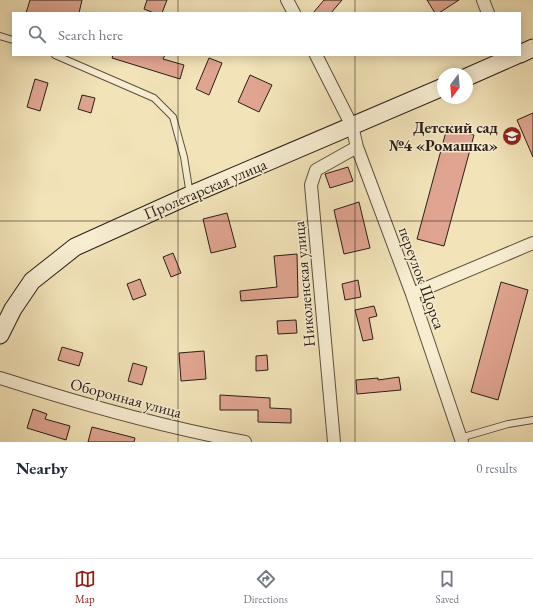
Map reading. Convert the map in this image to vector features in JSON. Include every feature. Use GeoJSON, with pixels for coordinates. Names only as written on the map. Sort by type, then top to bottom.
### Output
{"type":"FeatureCollection","features":[{"type":"Feature","properties":{"kind":"street"},"geometry":{"type":"LineString","coordinates":[[287,0],[293,12]]}},
{"type":"Feature","properties":{"kind":"street"},"geometry":{"type":"LineString","coordinates":[[483,0],[488,12]]}},
{"type":"Feature","properties":{"kind":"street"},"geometry":{"type":"LineString","coordinates":[[521,54],[533,48]]}},
{"type":"Feature","properties":{"kind":"street"},"geometry":{"type":"LineString","coordinates":[[317,56],[352,126]]}},
{"type":"Feature","properties":{"kind":"street"},"geometry":{"type":"LineString","coordinates":[[473,73],[498,59],[512,56]]}},
{"type":"Feature","properties":{"kind":"street","name":"Пролетарская улица"},"geometry":{"type":"LineString","coordinates":[[0,335],[12,309],[32,281],[75,247],[190,195],[437,90]]}},
{"type":"Feature","properties":{"kind":"street","name":"переулок Щорса"},"geometry":{"type":"LineString","coordinates":[[352,126],[357,147],[412,294],[461,440]]}},
{"type":"Feature","properties":{"kind":"street","name":"Николенская улица"},"geometry":{"type":"LineString","coordinates":[[334,442],[311,185],[316,170],[357,147]]}},
{"type":"Feature","properties":{"kind":"street"},"geometry":{"type":"LineString","coordinates":[[412,294],[533,244]]}},
{"type":"Feature","properties":{"kind":"street","name":"Оборонная улица"},"geometry":{"type":"LineString","coordinates":[[0,378],[86,405],[191,432],[245,442]]}},
{"type":"Feature","properties":{"kind":"lane"},"geometry":{"type":"LineString","coordinates":[[0,36],[12,40]]}},
{"type":"Feature","properties":{"kind":"lane"},"geometry":{"type":"LineString","coordinates":[[57,56],[154,98],[173,117],[184,157],[190,195]]}},
{"type":"Feature","properties":{"kind":"lane"},"geometry":{"type":"LineString","coordinates":[[461,440],[508,424],[533,420]]}},
{"type":"Feature","properties":{"kind":"building"},"geometry":{"type":"Polygon","coordinates":[[[30,0],[82,0],[79,12],[26,12],[30,0]]]}},
{"type":"Feature","properties":{"kind":"building"},"geometry":{"type":"Polygon","coordinates":[[[147,0],[167,0],[162,12],[152,12],[144,9],[147,0]]]}},
{"type":"Feature","properties":{"kind":"building"},"geometry":{"type":"Polygon","coordinates":[[[324,0],[342,0],[332,12],[314,12],[324,0]]]}},
{"type":"Feature","properties":{"kind":"building"},"geometry":{"type":"Polygon","coordinates":[[[427,0],[459,0],[441,12],[434,12],[427,0]]]}},
{"type":"Feature","properties":{"kind":"building"},"geometry":{"type":"Polygon","coordinates":[[[113,56],[164,56],[163,59],[184,65],[180,79],[112,58],[113,56]]]}},
{"type":"Feature","properties":{"kind":"building"},"geometry":{"type":"Polygon","coordinates":[[[209,58],[222,63],[209,95],[196,89],[209,58]]]}},
{"type":"Feature","properties":{"kind":"building"},"geometry":{"type":"Polygon","coordinates":[[[250,75],[272,85],[259,112],[238,102],[250,75]]]}},
{"type":"Feature","properties":{"kind":"building"},"geometry":{"type":"Polygon","coordinates":[[[35,79],[48,83],[40,111],[27,107],[35,79]]]}},
{"type":"Feature","properties":{"kind":"building"},"geometry":{"type":"Polygon","coordinates":[[[82,95],[95,98],[91,113],[78,109],[82,95]]]}},
{"type":"Feature","properties":{"kind":"building"},"geometry":{"type":"Polygon","coordinates":[[[533,113],[533,157],[517,120],[533,113]]]}},
{"type":"Feature","properties":{"kind":"building"},"geometry":{"type":"Polygon","coordinates":[[[447,128],[474,135],[444,246],[417,239],[447,128]]]}},
{"type":"Feature","properties":{"kind":"building"},"geometry":{"type":"Polygon","coordinates":[[[348,167],[353,181],[330,188],[325,174],[348,167]]]}},
{"type":"Feature","properties":{"kind":"building"},"geometry":{"type":"Polygon","coordinates":[[[359,202],[370,248],[344,254],[334,210],[359,202]]]}},
{"type":"Feature","properties":{"kind":"building"},"geometry":{"type":"Polygon","coordinates":[[[227,213],[236,247],[211,253],[203,219],[227,213]]]}},
{"type":"Feature","properties":{"kind":"building"},"geometry":{"type":"Polygon","coordinates":[[[173,253],[181,273],[171,277],[163,257],[173,253]]]}},
{"type":"Feature","properties":{"kind":"building"},"geometry":{"type":"Polygon","coordinates":[[[297,254],[298,297],[241,301],[240,291],[277,287],[274,256],[297,254]]]}},
{"type":"Feature","properties":{"kind":"building"},"geometry":{"type":"Polygon","coordinates":[[[140,279],[146,295],[133,300],[127,284],[140,279]]]}},
{"type":"Feature","properties":{"kind":"building"},"geometry":{"type":"Polygon","coordinates":[[[358,280],[361,297],[345,300],[342,284],[358,280]]]}},
{"type":"Feature","properties":{"kind":"building"},"geometry":{"type":"Polygon","coordinates":[[[501,282],[528,290],[498,400],[471,392],[501,282]]]}},
{"type":"Feature","properties":{"kind":"building"},"geometry":{"type":"Polygon","coordinates":[[[374,306],[377,316],[369,318],[373,339],[363,341],[355,310],[374,306]]]}},
{"type":"Feature","properties":{"kind":"building"},"geometry":{"type":"Polygon","coordinates":[[[296,320],[297,333],[278,334],[277,321],[296,320]]]}},
{"type":"Feature","properties":{"kind":"building"},"geometry":{"type":"Polygon","coordinates":[[[62,347],[83,353],[79,366],[58,360],[62,347]]]}},
{"type":"Feature","properties":{"kind":"building"},"geometry":{"type":"Polygon","coordinates":[[[204,351],[206,379],[181,381],[179,353],[204,351]]]}},
{"type":"Feature","properties":{"kind":"building"},"geometry":{"type":"Polygon","coordinates":[[[267,355],[268,370],[256,371],[256,356],[267,355]]]}},
{"type":"Feature","properties":{"kind":"building"},"geometry":{"type":"Polygon","coordinates":[[[133,363],[147,367],[142,385],[128,381],[133,363]]]}},
{"type":"Feature","properties":{"kind":"building"},"geometry":{"type":"Polygon","coordinates":[[[399,377],[401,390],[357,394],[356,380],[378,378],[378,380],[399,377]]]}},
{"type":"Feature","properties":{"kind":"building"},"geometry":{"type":"Polygon","coordinates":[[[220,395],[270,398],[270,408],[291,409],[291,423],[258,422],[258,410],[220,410],[220,395]]]}},
{"type":"Feature","properties":{"kind":"building"},"geometry":{"type":"Polygon","coordinates":[[[33,409],[47,414],[45,419],[70,426],[66,440],[27,428],[33,409]]]}},
{"type":"Feature","properties":{"kind":"building"},"geometry":{"type":"Polygon","coordinates":[[[92,427],[135,438],[134,442],[88,442],[92,427]]]}},
{"type":"Feature","properties":{"kind":"place","name":"Детский сад №4 «Ромашка»"},"geometry":{"type":"Point","coordinates":[512,136]}}]}
